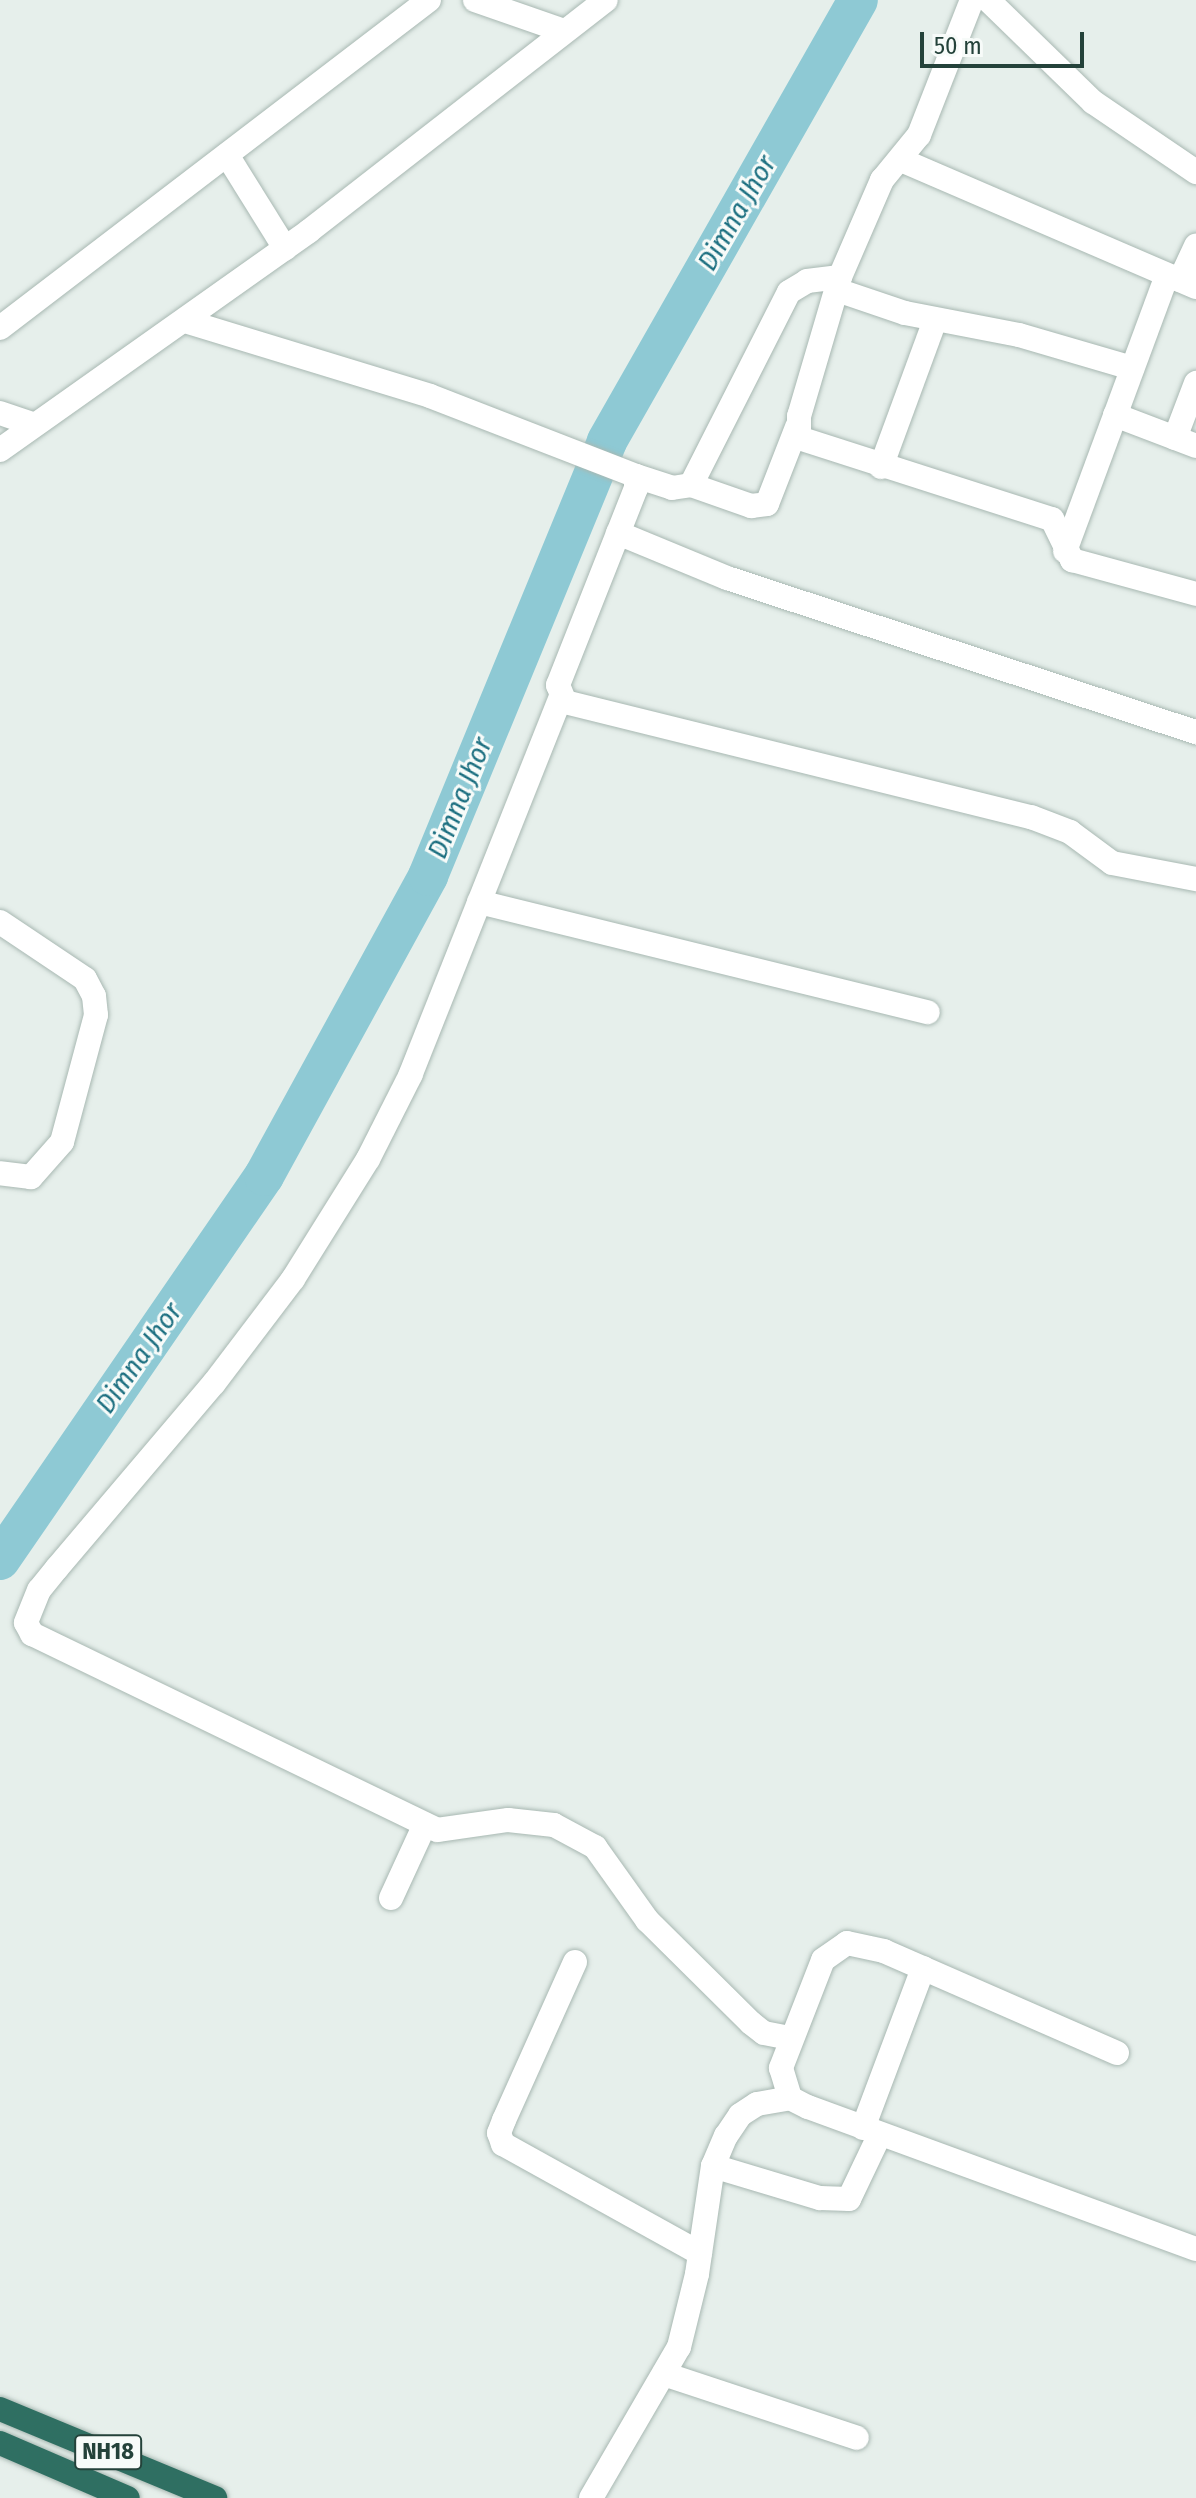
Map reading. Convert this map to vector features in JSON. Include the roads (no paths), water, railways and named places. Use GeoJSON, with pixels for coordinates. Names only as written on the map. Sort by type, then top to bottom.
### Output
{"type":"FeatureCollection","features":[{"type":"Feature","properties":{"kind":"highway","name":"NH18"},"geometry":{"type":"LineString","coordinates":[[0,2409],[215,2498]]}},
{"type":"Feature","properties":{"kind":"highway","name":"NH18"},"geometry":{"type":"LineString","coordinates":[[0,2443],[128,2498]]}},
{"type":"Feature","properties":{"kind":"street"},"geometry":{"type":"LineString","coordinates":[[0,328],[429,0]]}},
{"type":"Feature","properties":{"kind":"street"},"geometry":{"type":"LineString","coordinates":[[475,0],[564,31]]}},
{"type":"Feature","properties":{"kind":"street"},"geometry":{"type":"LineString","coordinates":[[0,450],[285,248],[606,0]]}},
{"type":"Feature","properties":{"kind":"street"},"geometry":{"type":"LineString","coordinates":[[185,321],[430,396],[672,488],[691,485],[751,506],[767,504],[797,427],[839,284],[867,208],[882,180],[901,160],[922,127],[972,0]]}},
{"type":"Feature","properties":{"kind":"street"},"geometry":{"type":"LineString","coordinates":[[988,0],[1093,102],[1196,172]]}},
{"type":"Feature","properties":{"kind":"street"},"geometry":{"type":"LineString","coordinates":[[227,155],[285,248]]}},
{"type":"Feature","properties":{"kind":"street"},"geometry":{"type":"LineString","coordinates":[[901,160],[1181,281]]}},
{"type":"Feature","properties":{"kind":"street"},"geometry":{"type":"LineString","coordinates":[[1065,552],[1132,368],[1181,281],[1196,245]]}},
{"type":"Feature","properties":{"kind":"street"},"geometry":{"type":"LineString","coordinates":[[691,485],[789,292],[807,281],[839,284],[935,320],[1019,335],[1132,368]]}},
{"type":"Feature","properties":{"kind":"street"},"geometry":{"type":"LineString","coordinates":[[881,467],[935,320]]}},
{"type":"Feature","properties":{"kind":"street"},"geometry":{"type":"LineString","coordinates":[[1115,415],[1186,442],[1196,383]]}},
{"type":"Feature","properties":{"kind":"street"},"geometry":{"type":"LineString","coordinates":[[0,413],[34,425]]}},
{"type":"Feature","properties":{"kind":"street"},"geometry":{"type":"LineString","coordinates":[[797,427],[799,438],[808,444],[1052,519],[1061,528],[1065,552],[1072,560],[1196,594]]}},
{"type":"Feature","properties":{"kind":"street"},"geometry":{"type":"LineString","coordinates":[[636,476],[638,484],[558,685],[560,699],[394,1114],[293,1279],[214,1383],[39,1590],[26,1623],[32,1634],[437,1830],[508,1820],[554,1825],[595,1847],[647,1920],[751,2023],[764,2033],[790,2038]]}},
{"type":"Feature","properties":{"kind":"street"},"geometry":{"type":"LineString","coordinates":[[618,533],[727,578],[1196,732]]}},
{"type":"Feature","properties":{"kind":"street"},"geometry":{"type":"LineString","coordinates":[[560,699],[1031,817],[1070,832],[1112,863],[1196,879]]}},
{"type":"Feature","properties":{"kind":"street"},"geometry":{"type":"LineString","coordinates":[[479,902],[928,1012]]}},
{"type":"Feature","properties":{"kind":"street"},"geometry":{"type":"LineString","coordinates":[[0,922],[85,979],[96,1015],[62,1142],[31,1177],[0,1173]]}},
{"type":"Feature","properties":{"kind":"street"},"geometry":{"type":"LineString","coordinates":[[391,1898],[425,1824]]}},
{"type":"Feature","properties":{"kind":"street"},"geometry":{"type":"LineString","coordinates":[[790,2098],[781,2068],[790,2038],[823,1960],[833,1949],[862,1944],[1117,2053]]}},
{"type":"Feature","properties":{"kind":"street"},"geometry":{"type":"LineString","coordinates":[[575,1962],[504,2120],[499,2133],[503,2144],[700,2253]]}},
{"type":"Feature","properties":{"kind":"street"},"geometry":{"type":"LineString","coordinates":[[713,2166],[820,2198],[849,2199],[923,1968]]}},
{"type":"Feature","properties":{"kind":"street"},"geometry":{"type":"LineString","coordinates":[[591,2498],[664,2374],[689,2311],[713,2166],[740,2115],[757,2104],[790,2098],[1196,2249]]}},
{"type":"Feature","properties":{"kind":"street"},"geometry":{"type":"LineString","coordinates":[[664,2374],[857,2438]]}},
{"type":"Feature","properties":{"kind":"waterway","name":"Dimna Jhor"},"geometry":{"type":"LineString","coordinates":[[0,1560],[264,1176],[428,876],[607,441],[858,0]]}}]}
